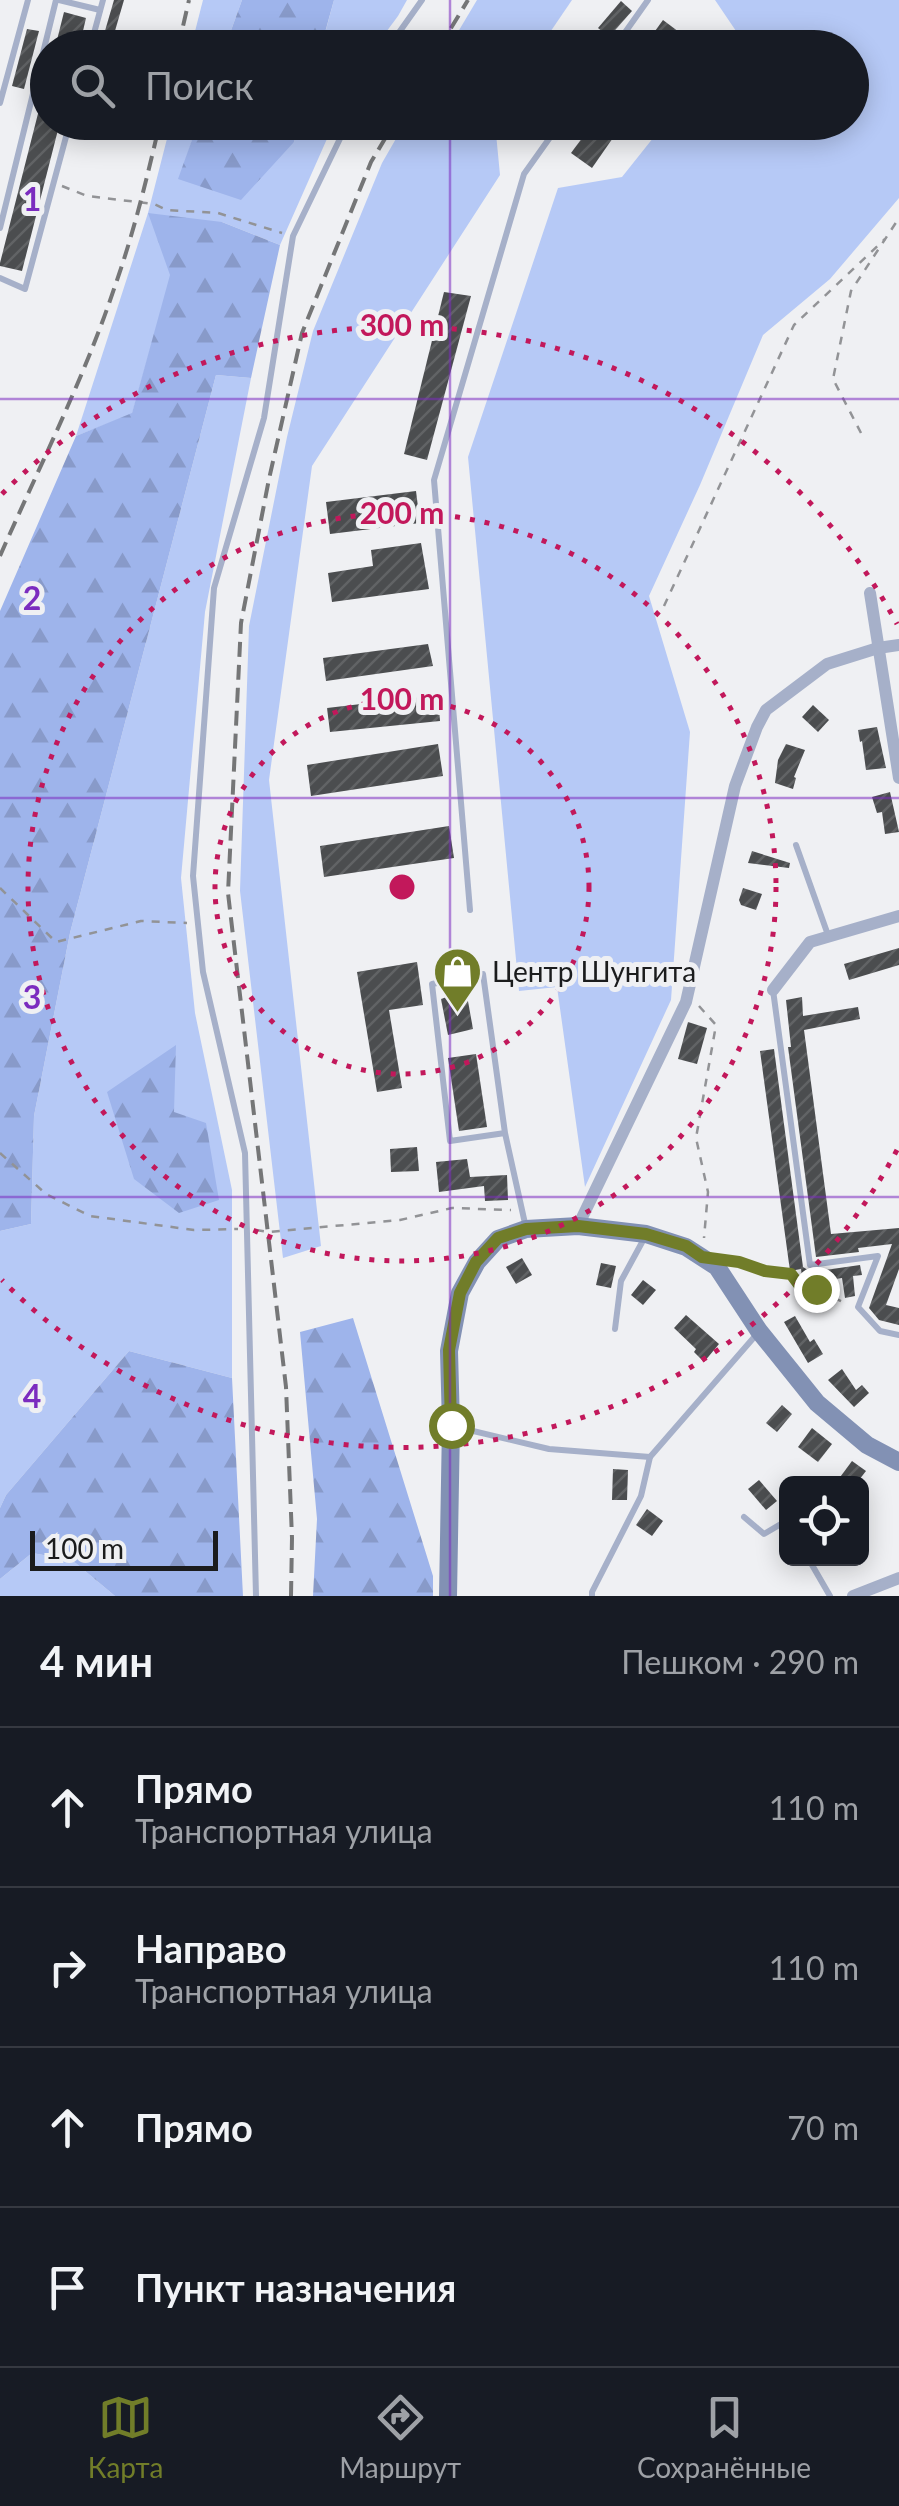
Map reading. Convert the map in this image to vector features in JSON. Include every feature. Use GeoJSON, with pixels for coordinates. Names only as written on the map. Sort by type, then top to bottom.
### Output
{"type":"FeatureCollection","features":[{"type":"Feature","properties":{"kind":"main road"},"geometry":{"type":"LineString","coordinates":[[448,1596],[449,1350],[460,1293],[476,1262],[498,1238],[526,1229],[578,1226],[646,1234],[686,1246],[718,1267],[758,1331],[817,1404],[866,1445],[899,1462]]}},
{"type":"Feature","properties":{"kind":"street"},"geometry":{"type":"LineString","coordinates":[[870,594],[899,778]]}},
{"type":"Feature","properties":{"kind":"street"},"geometry":{"type":"LineString","coordinates":[[578,1226],[688,993],[735,786],[756,727],[766,710],[827,664],[899,645]]}},
{"type":"Feature","properties":{"kind":"street"},"geometry":{"type":"LineString","coordinates":[[773,990],[810,942],[899,916]]}},
{"type":"Feature","properties":{"kind":"street"},"geometry":{"type":"LineString","coordinates":[[853,1596],[899,1578]]}},
{"type":"Feature","properties":{"kind":"lane"},"geometry":{"type":"LineString","coordinates":[[0,103],[28,0]]}},
{"type":"Feature","properties":{"kind":"lane"},"geometry":{"type":"LineString","coordinates":[[50,30],[58,0],[100,10]]}},
{"type":"Feature","properties":{"kind":"lane"},"geometry":{"type":"LineString","coordinates":[[95,30],[103,0]]}},
{"type":"Feature","properties":{"kind":"lane"},"geometry":{"type":"LineString","coordinates":[[401,30],[422,0]]}},
{"type":"Feature","properties":{"kind":"lane"},"geometry":{"type":"LineString","coordinates":[[627,30],[648,0]]}},
{"type":"Feature","properties":{"kind":"lane"},"geometry":{"type":"LineString","coordinates":[[0,228],[30,110]]}},
{"type":"Feature","properties":{"kind":"lane"},"geometry":{"type":"LineString","coordinates":[[0,278],[25,289],[65,140]]}},
{"type":"Feature","properties":{"kind":"lane"},"geometry":{"type":"LineString","coordinates":[[256,1596],[245,1154],[203,972],[193,876],[214,588],[264,418],[293,236],[339,140]]}},
{"type":"Feature","properties":{"kind":"lane"},"geometry":{"type":"LineString","coordinates":[[470,910],[434,480],[524,174],[548,140]]}},
{"type":"Feature","properties":{"kind":"lane"},"geometry":{"type":"LineString","coordinates":[[796,845],[828,936]]}},
{"type":"Feature","properties":{"kind":"lane"},"geometry":{"type":"LineString","coordinates":[[505,1133],[450,1141],[432,984],[483,974],[505,1133],[526,1229]]}},
{"type":"Feature","properties":{"kind":"lane"},"geometry":{"type":"LineString","coordinates":[[773,990],[810,1265],[878,1256],[858,1307],[880,1330],[899,1335]]}},
{"type":"Feature","properties":{"kind":"lane"},"geometry":{"type":"LineString","coordinates":[[614,1329],[621,1281],[646,1234]]}},
{"type":"Feature","properties":{"kind":"lane"},"geometry":{"type":"LineString","coordinates":[[592,1596],[641,1496],[650,1457],[758,1331]]}},
{"type":"Feature","properties":{"kind":"lane"},"geometry":{"type":"LineString","coordinates":[[451,1425],[549,1449],[650,1457]]}},
{"type":"Feature","properties":{"kind":"lane"},"geometry":{"type":"LineString","coordinates":[[744,1517],[764,1534],[779,1525]]}},
{"type":"Feature","properties":{"kind":"lane"},"geometry":{"type":"LineString","coordinates":[[813,1566],[830,1596]]}},
{"type":"Feature","properties":{"kind":"path"},"geometry":{"type":"LineString","coordinates":[[54,183],[87,196],[154,204],[167,210],[218,213],[293,236]]}},
{"type":"Feature","properties":{"kind":"path"},"geometry":{"type":"LineString","coordinates":[[861,433],[833,379],[851,292],[899,218]]}},
{"type":"Feature","properties":{"kind":"path"},"geometry":{"type":"LineString","coordinates":[[664,606],[794,325],[885,240]]}},
{"type":"Feature","properties":{"kind":"path"},"geometry":{"type":"LineString","coordinates":[[0,888],[56,942],[141,921],[198,924]]}},
{"type":"Feature","properties":{"kind":"path"},"geometry":{"type":"LineString","coordinates":[[688,993],[716,1026],[696,1138],[708,1192],[702,1257],[791,1274],[800,1286],[858,1307]]}},
{"type":"Feature","properties":{"kind":"shaded area"},"geometry":{"type":"Polygon","coordinates":[[[203,0],[242,0],[231,30],[195,30],[203,0]]]}},
{"type":"Feature","properties":{"kind":"shaded area"},"geometry":{"type":"Polygon","coordinates":[[[334,0],[407,0],[388,30],[326,30],[334,0]]]}},
{"type":"Feature","properties":{"kind":"shaded area"},"geometry":{"type":"Polygon","coordinates":[[[477,0],[572,0],[552,30],[459,30],[477,0]]]}},
{"type":"Feature","properties":{"kind":"shaded area"},"geometry":{"type":"Polygon","coordinates":[[[715,0],[899,0],[899,198],[830,279],[763,335],[649,596],[690,732],[671,1000],[585,1187],[557,987],[519,991],[468,457],[558,188],[622,177],[651,140],[869,140],[869,30],[735,30],[715,0]]]}},
{"type":"Feature","properties":{"kind":"shaded area"},"geometry":{"type":"Polygon","coordinates":[[[167,140],[192,140],[179,179],[295,140],[326,140],[280,245],[222,222],[171,275],[132,414],[76,436],[148,213],[167,140]]]}},
{"type":"Feature","properties":{"kind":"shaded area"},"geometry":{"type":"Polygon","coordinates":[[[395,140],[497,140],[500,175],[312,466],[269,780],[321,1246],[283,1258],[240,891],[249,626],[313,331],[382,163],[395,140]]]}},
{"type":"Feature","properties":{"kind":"shaded area"},"geometry":{"type":"Polygon","coordinates":[[[216,375],[251,378],[205,612],[181,878],[195,1013],[232,1190],[232,1378],[129,1351],[6,1495],[0,1508],[0,1231],[31,1224],[34,1116],[70,933],[216,375]]]}},
{"type":"Feature","properties":{"kind":"shaded area"},"geometry":{"type":"Polygon","coordinates":[[[32,1553],[72,1560],[115,1596],[0,1596],[0,1579],[32,1553]]]}},
{"type":"Feature","properties":{"kind":"green space"},"geometry":{"type":"Polygon","coordinates":[[[242,0],[334,0],[326,30],[231,30],[242,0]]]}},
{"type":"Feature","properties":{"kind":"green space"},"geometry":{"type":"Polygon","coordinates":[[[192,140],[295,140],[241,200],[178,179],[192,140]]]}},
{"type":"Feature","properties":{"kind":"green space"},"geometry":{"type":"Polygon","coordinates":[[[148,213],[222,222],[280,245],[251,378],[216,375],[70,933],[34,1116],[31,1224],[0,1231],[0,611],[76,436],[132,413],[170,275],[148,213]]]}},
{"type":"Feature","properties":{"kind":"green space"},"geometry":{"type":"Polygon","coordinates":[[[176,1045],[174,1112],[206,1123],[219,1200],[179,1213],[134,1179],[107,1092],[176,1045]]]}},
{"type":"Feature","properties":{"kind":"green space"},"geometry":{"type":"Polygon","coordinates":[[[353,1318],[433,1576],[433,1596],[313,1596],[317,1519],[300,1332],[353,1318]]]}},
{"type":"Feature","properties":{"kind":"green space"},"geometry":{"type":"Polygon","coordinates":[[[129,1351],[232,1378],[243,1596],[115,1596],[72,1560],[32,1553],[0,1579],[0,1508],[6,1495],[129,1351]]]}},
{"type":"Feature","properties":{"kind":"building"},"geometry":{"type":"Polygon","coordinates":[[[114,0],[124,0],[115,30],[105,30],[114,0]]]}},
{"type":"Feature","properties":{"kind":"building"},"geometry":{"type":"Polygon","coordinates":[[[621,1],[632,11],[615,30],[598,28],[621,1]]]}},
{"type":"Feature","properties":{"kind":"building"},"geometry":{"type":"Polygon","coordinates":[[[64,12],[86,18],[83,30],[60,30],[64,12]]]}},
{"type":"Feature","properties":{"kind":"building"},"geometry":{"type":"Polygon","coordinates":[[[663,20],[676,30],[656,30],[663,20]]]}},
{"type":"Feature","properties":{"kind":"building"},"geometry":{"type":"Polygon","coordinates":[[[27,29],[33,30],[24,89],[12,86],[27,29]]]}},
{"type":"Feature","properties":{"kind":"building"},"geometry":{"type":"Polygon","coordinates":[[[31,140],[55,140],[22,271],[0,263],[31,140]]]}},
{"type":"Feature","properties":{"kind":"building"},"geometry":{"type":"Polygon","coordinates":[[[581,140],[611,140],[592,168],[571,153],[581,140]]]}},
{"type":"Feature","properties":{"kind":"building"},"geometry":{"type":"Polygon","coordinates":[[[444,292],[471,296],[427,460],[404,454],[444,292]]]}},
{"type":"Feature","properties":{"kind":"building"},"geometry":{"type":"Polygon","coordinates":[[[416,491],[420,523],[330,534],[326,502],[416,491]]]}},
{"type":"Feature","properties":{"kind":"building"},"geometry":{"type":"Polygon","coordinates":[[[421,543],[429,589],[332,602],[328,573],[373,566],[371,550],[421,543]]]}},
{"type":"Feature","properties":{"kind":"building"},"geometry":{"type":"Polygon","coordinates":[[[428,644],[433,666],[326,681],[323,658],[428,644]]]}},
{"type":"Feature","properties":{"kind":"building"},"geometry":{"type":"Polygon","coordinates":[[[438,695],[440,721],[330,732],[327,708],[438,695]]]}},
{"type":"Feature","properties":{"kind":"building"},"geometry":{"type":"Polygon","coordinates":[[[813,705],[829,720],[818,732],[802,717],[813,705]]]}},
{"type":"Feature","properties":{"kind":"building"},"geometry":{"type":"Polygon","coordinates":[[[877,727],[886,768],[866,770],[858,730],[877,727]]]}},
{"type":"Feature","properties":{"kind":"building"},"geometry":{"type":"Polygon","coordinates":[[[438,744],[443,776],[311,796],[307,765],[438,744]]]}},
{"type":"Feature","properties":{"kind":"building"},"geometry":{"type":"Polygon","coordinates":[[[786,744],[805,750],[793,789],[775,783],[778,760],[786,744]]]}},
{"type":"Feature","properties":{"kind":"building"},"geometry":{"type":"Polygon","coordinates":[[[890,792],[899,832],[885,834],[882,812],[877,813],[872,797],[890,792]]]}},
{"type":"Feature","properties":{"kind":"building"},"geometry":{"type":"Polygon","coordinates":[[[449,826],[454,858],[324,877],[320,846],[449,826]]]}},
{"type":"Feature","properties":{"kind":"building"},"geometry":{"type":"Polygon","coordinates":[[[752,851],[790,863],[789,868],[748,863],[752,851]]]}},
{"type":"Feature","properties":{"kind":"building"},"geometry":{"type":"Polygon","coordinates":[[[743,888],[762,894],[756,910],[741,905],[743,888]]]}},
{"type":"Feature","properties":{"kind":"building"},"geometry":{"type":"Polygon","coordinates":[[[899,948],[899,965],[849,980],[844,964],[899,948]]]}},
{"type":"Feature","properties":{"kind":"building"},"geometry":{"type":"Polygon","coordinates":[[[417,962],[423,1005],[389,1010],[402,1088],[377,1092],[357,972],[417,962]]]}},
{"type":"Feature","properties":{"kind":"building","name":"Центр Шунгита"},"geometry":{"type":"Polygon","coordinates":[[[466,990],[473,1029],[448,1035],[441,999],[466,990]]]}},
{"type":"Feature","properties":{"kind":"building"},"geometry":{"type":"Polygon","coordinates":[[[802,997],[803,1016],[858,1007],[860,1019],[804,1030],[831,1234],[899,1228],[899,1269],[886,1305],[899,1308],[899,1325],[879,1320],[869,1308],[892,1244],[816,1257],[788,1047],[786,1000],[802,997]]]}},
{"type":"Feature","properties":{"kind":"building"},"geometry":{"type":"Polygon","coordinates":[[[688,1022],[707,1028],[697,1064],[678,1059],[688,1022]]]}},
{"type":"Feature","properties":{"kind":"building"},"geometry":{"type":"Polygon","coordinates":[[[774,1049],[803,1267],[811,1272],[860,1265],[862,1275],[853,1276],[855,1296],[845,1298],[842,1278],[803,1284],[801,1269],[790,1271],[760,1051],[774,1049]]]}},
{"type":"Feature","properties":{"kind":"building"},"geometry":{"type":"Polygon","coordinates":[[[476,1054],[487,1127],[459,1131],[448,1058],[476,1054]]]}},
{"type":"Feature","properties":{"kind":"building"},"geometry":{"type":"Polygon","coordinates":[[[417,1147],[419,1171],[391,1172],[390,1149],[417,1147]]]}},
{"type":"Feature","properties":{"kind":"building"},"geometry":{"type":"Polygon","coordinates":[[[467,1159],[470,1177],[507,1175],[508,1200],[485,1201],[484,1186],[439,1192],[436,1162],[467,1159]]]}},
{"type":"Feature","properties":{"kind":"building"},"geometry":{"type":"Polygon","coordinates":[[[522,1258],[532,1275],[516,1284],[506,1267],[522,1258]]]}},
{"type":"Feature","properties":{"kind":"building"},"geometry":{"type":"Polygon","coordinates":[[[601,1263],[616,1266],[611,1288],[596,1285],[601,1263]]]}},
{"type":"Feature","properties":{"kind":"building"},"geometry":{"type":"Polygon","coordinates":[[[643,1280],[656,1290],[643,1305],[631,1295],[643,1280]]]}},
{"type":"Feature","properties":{"kind":"building"},"geometry":{"type":"Polygon","coordinates":[[[686,1315],[719,1344],[704,1362],[674,1328],[686,1315]]]}},
{"type":"Feature","properties":{"kind":"building"},"geometry":{"type":"Polygon","coordinates":[[[795,1316],[810,1342],[814,1339],[823,1354],[808,1363],[784,1322],[795,1316]]]}},
{"type":"Feature","properties":{"kind":"building"},"geometry":{"type":"Polygon","coordinates":[[[842,1369],[856,1390],[862,1385],[869,1393],[854,1407],[828,1380],[842,1369]]]}},
{"type":"Feature","properties":{"kind":"building"},"geometry":{"type":"Polygon","coordinates":[[[782,1405],[792,1414],[777,1432],[766,1423],[782,1405]]]}},
{"type":"Feature","properties":{"kind":"building"},"geometry":{"type":"Polygon","coordinates":[[[812,1428],[832,1444],[818,1462],[798,1447],[812,1428]]]}},
{"type":"Feature","properties":{"kind":"building"},"geometry":{"type":"Polygon","coordinates":[[[852,1461],[866,1471],[862,1476],[841,1476],[852,1461]]]}},
{"type":"Feature","properties":{"kind":"building"},"geometry":{"type":"Polygon","coordinates":[[[613,1469],[628,1470],[627,1500],[612,1500],[613,1469]]]}},
{"type":"Feature","properties":{"kind":"building"},"geometry":{"type":"Polygon","coordinates":[[[759,1480],[777,1501],[766,1510],[748,1489],[759,1480]]]}},
{"type":"Feature","properties":{"kind":"building"},"geometry":{"type":"Polygon","coordinates":[[[647,1509],[663,1521],[652,1536],[636,1525],[647,1509]]]}},
{"type":"Feature","properties":{"kind":"railway"},"geometry":{"type":"LineString","coordinates":[[182,30],[189,0]]}},
{"type":"Feature","properties":{"kind":"railway"},"geometry":{"type":"LineString","coordinates":[[450,30],[468,0]]}},
{"type":"Feature","properties":{"kind":"railway"},"geometry":{"type":"LineString","coordinates":[[0,556],[103,321],[134,225],[155,140]]}},
{"type":"Feature","properties":{"kind":"railway"},"geometry":{"type":"LineString","coordinates":[[291,1596],[286,1387],[228,893],[241,623],[302,333],[371,162],[384,140]]}},
{"type":"Feature","properties":{"kind":"place","name":"Центр Шунгита"},"geometry":{"type":"Point","coordinates":[457,1014]}},
{"type":"Feature","properties":{"kind":"route"},"geometry":{"type":"LineString","coordinates":[[451,1425],[449,1350],[460,1293],[476,1262],[498,1238],[526,1229],[578,1226],[646,1234],[686,1246],[702,1257],[791,1274],[800,1286],[816,1289]]}}]}
